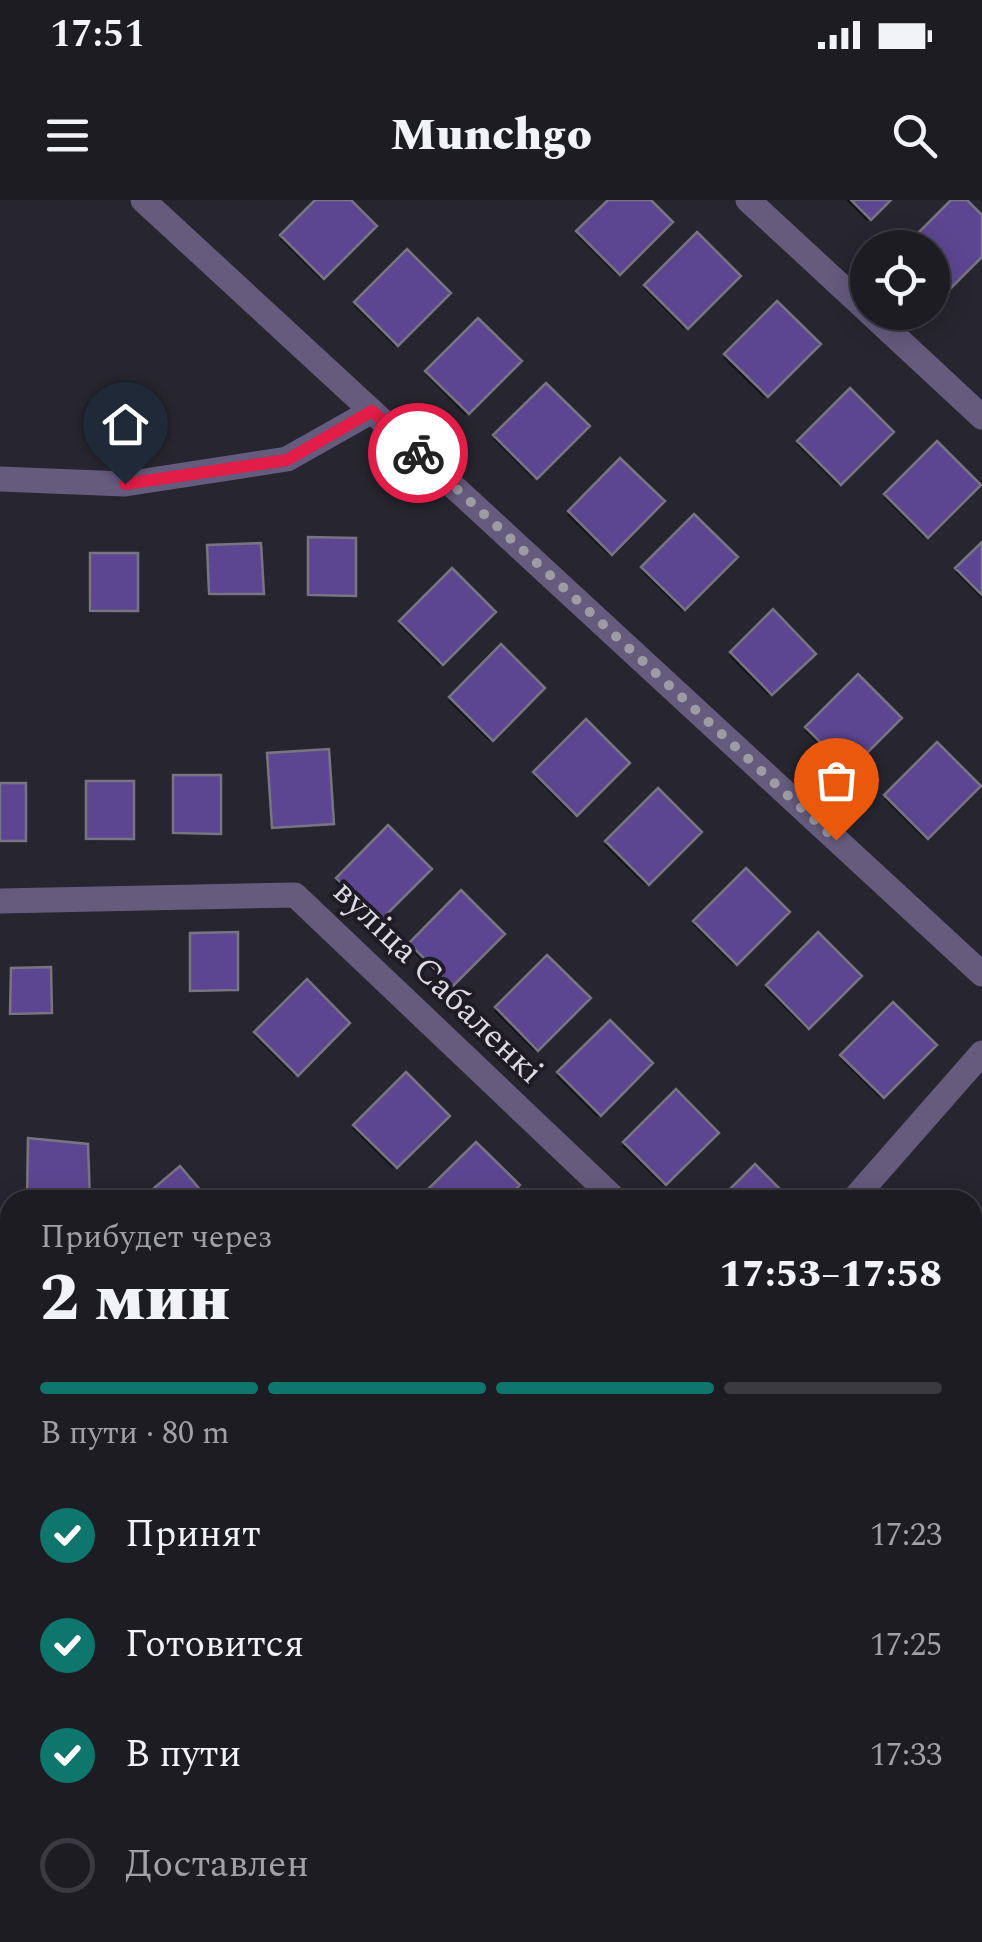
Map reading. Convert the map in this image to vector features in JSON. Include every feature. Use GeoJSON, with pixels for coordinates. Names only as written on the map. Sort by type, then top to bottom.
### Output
{"type":"FeatureCollection","features":[{"type":"Feature","properties":{"kind":"street"},"geometry":{"type":"LineString","coordinates":[[143,200],[982,974]]}},
{"type":"Feature","properties":{"kind":"street"},"geometry":{"type":"LineString","coordinates":[[748,200],[850,295]]}},
{"type":"Feature","properties":{"kind":"street"},"geometry":{"type":"LineString","coordinates":[[888,330],[982,417]]}},
{"type":"Feature","properties":{"kind":"street"},"geometry":{"type":"LineString","coordinates":[[0,479],[125,484],[287,460],[372,411]]}},
{"type":"Feature","properties":{"kind":"street","name":"вуліца Сабаленкі"},"geometry":{"type":"LineString","coordinates":[[0,901],[295,895],[605,1190]]}},
{"type":"Feature","properties":{"kind":"street"},"geometry":{"type":"LineString","coordinates":[[862,1190],[982,1053]]}},
{"type":"Feature","properties":{"kind":"building"},"geometry":{"type":"Polygon","coordinates":[[[315,200],[351,200],[377,226],[324,279],[280,235],[315,200]]]}},
{"type":"Feature","properties":{"kind":"building"},"geometry":{"type":"Polygon","coordinates":[[[608,200],[651,200],[673,222],[620,275],[576,231],[608,200]]]}},
{"type":"Feature","properties":{"kind":"building"},"geometry":{"type":"Polygon","coordinates":[[[851,200],[891,200],[871,220],[851,200]]]}},
{"type":"Feature","properties":{"kind":"building"},"geometry":{"type":"Polygon","coordinates":[[[951,200],[967,200],[982,215],[982,257],[950,289],[950,230],[921,230],[951,200]]]}},
{"type":"Feature","properties":{"kind":"building"},"geometry":{"type":"Polygon","coordinates":[[[697,232],[741,276],[688,329],[644,285],[697,232]]]}},
{"type":"Feature","properties":{"kind":"building"},"geometry":{"type":"Polygon","coordinates":[[[407,249],[451,293],[398,346],[354,302],[407,249]]]}},
{"type":"Feature","properties":{"kind":"building"},"geometry":{"type":"Polygon","coordinates":[[[777,301],[821,344],[768,397],[724,354],[777,301]]]}},
{"type":"Feature","properties":{"kind":"building"},"geometry":{"type":"Polygon","coordinates":[[[478,318],[522,361],[469,414],[425,371],[478,318]]]}},
{"type":"Feature","properties":{"kind":"building"},"geometry":{"type":"Polygon","coordinates":[[[546,383],[590,426],[537,479],[493,435],[546,383]]]}},
{"type":"Feature","properties":{"kind":"building"},"geometry":{"type":"Polygon","coordinates":[[[850,388],[894,432],[841,485],[797,441],[850,388]]]}},
{"type":"Feature","properties":{"kind":"building"},"geometry":{"type":"Polygon","coordinates":[[[937,441],[981,485],[928,538],[884,494],[937,441]]]}},
{"type":"Feature","properties":{"kind":"building"},"geometry":{"type":"Polygon","coordinates":[[[620,458],[665,501],[612,555],[568,511],[620,458]]]}},
{"type":"Feature","properties":{"kind":"building"},"geometry":{"type":"Polygon","coordinates":[[[694,514],[738,557],[685,610],[641,567],[694,514]]]}},
{"type":"Feature","properties":{"kind":"building"},"geometry":{"type":"Polygon","coordinates":[[[308,537],[356,538],[356,596],[308,595],[308,537]]]}},
{"type":"Feature","properties":{"kind":"building"},"geometry":{"type":"Polygon","coordinates":[[[982,542],[982,595],[955,568],[982,542]]]}},
{"type":"Feature","properties":{"kind":"building"},"geometry":{"type":"Polygon","coordinates":[[[261,543],[264,594],[209,594],[207,545],[261,543]]]}},
{"type":"Feature","properties":{"kind":"building"},"geometry":{"type":"Polygon","coordinates":[[[90,553],[138,553],[138,611],[90,611],[90,553]]]}},
{"type":"Feature","properties":{"kind":"building"},"geometry":{"type":"Polygon","coordinates":[[[452,568],[496,612],[443,665],[399,621],[452,568]]]}},
{"type":"Feature","properties":{"kind":"building"},"geometry":{"type":"Polygon","coordinates":[[[773,609],[816,654],[772,695],[730,652],[773,609]]]}},
{"type":"Feature","properties":{"kind":"building"},"geometry":{"type":"Polygon","coordinates":[[[501,644],[545,688],[493,741],[449,697],[501,644]]]}},
{"type":"Feature","properties":{"kind":"building"},"geometry":{"type":"Polygon","coordinates":[[[858,674],[902,718],[849,771],[805,727],[858,674]]]}},
{"type":"Feature","properties":{"kind":"building"},"geometry":{"type":"Polygon","coordinates":[[[586,719],[630,763],[577,816],[533,772],[586,719]]]}},
{"type":"Feature","properties":{"kind":"building"},"geometry":{"type":"Polygon","coordinates":[[[937,742],[981,786],[928,839],[884,795],[937,742]]]}},
{"type":"Feature","properties":{"kind":"building"},"geometry":{"type":"Polygon","coordinates":[[[329,749],[334,824],[272,828],[267,753],[329,749]]]}},
{"type":"Feature","properties":{"kind":"building"},"geometry":{"type":"Polygon","coordinates":[[[173,775],[221,775],[221,834],[173,833],[173,775]]]}},
{"type":"Feature","properties":{"kind":"building"},"geometry":{"type":"Polygon","coordinates":[[[86,781],[134,781],[134,839],[86,839],[86,781]]]}},
{"type":"Feature","properties":{"kind":"building"},"geometry":{"type":"Polygon","coordinates":[[[0,783],[26,783],[26,841],[0,841],[0,783]]]}},
{"type":"Feature","properties":{"kind":"building"},"geometry":{"type":"Polygon","coordinates":[[[658,788],[702,832],[649,885],[605,841],[658,788]]]}},
{"type":"Feature","properties":{"kind":"building"},"geometry":{"type":"Polygon","coordinates":[[[388,825],[432,869],[379,922],[336,878],[388,825]]]}},
{"type":"Feature","properties":{"kind":"building"},"geometry":{"type":"Polygon","coordinates":[[[746,868],[790,912],[737,965],[693,921],[746,868]]]}},
{"type":"Feature","properties":{"kind":"building"},"geometry":{"type":"Polygon","coordinates":[[[461,890],[505,934],[452,987],[409,943],[461,890]]]}},
{"type":"Feature","properties":{"kind":"building"},"geometry":{"type":"Polygon","coordinates":[[[238,932],[238,990],[190,991],[190,933],[238,932]]]}},
{"type":"Feature","properties":{"kind":"building"},"geometry":{"type":"Polygon","coordinates":[[[818,932],[862,976],[809,1029],[766,985],[818,932]]]}},
{"type":"Feature","properties":{"kind":"building"},"geometry":{"type":"Polygon","coordinates":[[[547,955],[591,998],[538,1051],[495,1007],[547,955]]]}},
{"type":"Feature","properties":{"kind":"building"},"geometry":{"type":"Polygon","coordinates":[[[51,967],[52,1013],[10,1014],[11,968],[51,967]]]}},
{"type":"Feature","properties":{"kind":"building"},"geometry":{"type":"Polygon","coordinates":[[[307,979],[350,1023],[298,1076],[254,1032],[307,979]]]}},
{"type":"Feature","properties":{"kind":"building"},"geometry":{"type":"Polygon","coordinates":[[[893,1002],[937,1045],[884,1098],[840,1055],[893,1002]]]}},
{"type":"Feature","properties":{"kind":"building"},"geometry":{"type":"Polygon","coordinates":[[[610,1020],[653,1063],[601,1116],[557,1072],[610,1020]]]}},
{"type":"Feature","properties":{"kind":"building"},"geometry":{"type":"Polygon","coordinates":[[[406,1072],[450,1116],[397,1168],[353,1125],[406,1072]]]}},
{"type":"Feature","properties":{"kind":"building"},"geometry":{"type":"Polygon","coordinates":[[[676,1089],[719,1133],[666,1185],[623,1142],[676,1089]]]}},
{"type":"Feature","properties":{"kind":"building"},"geometry":{"type":"Polygon","coordinates":[[[28,1138],[88,1144],[90,1190],[27,1190],[28,1138]]]}},
{"type":"Feature","properties":{"kind":"building"},"geometry":{"type":"Polygon","coordinates":[[[476,1142],[520,1185],[515,1190],[427,1190],[476,1142]]]}},
{"type":"Feature","properties":{"kind":"building"},"geometry":{"type":"Polygon","coordinates":[[[755,1164],[781,1190],[729,1190],[755,1164]]]}},
{"type":"Feature","properties":{"kind":"building"},"geometry":{"type":"Polygon","coordinates":[[[180,1166],[200,1190],[152,1190],[180,1166]]]}},
{"type":"Feature","properties":{"kind":"way so far"},"geometry":{"type":"LineString","coordinates":[[418,453],[836,840]]}},
{"type":"Feature","properties":{"kind":"route"},"geometry":{"type":"LineString","coordinates":[[125,484],[287,460],[372,411],[418,453]]}}]}
